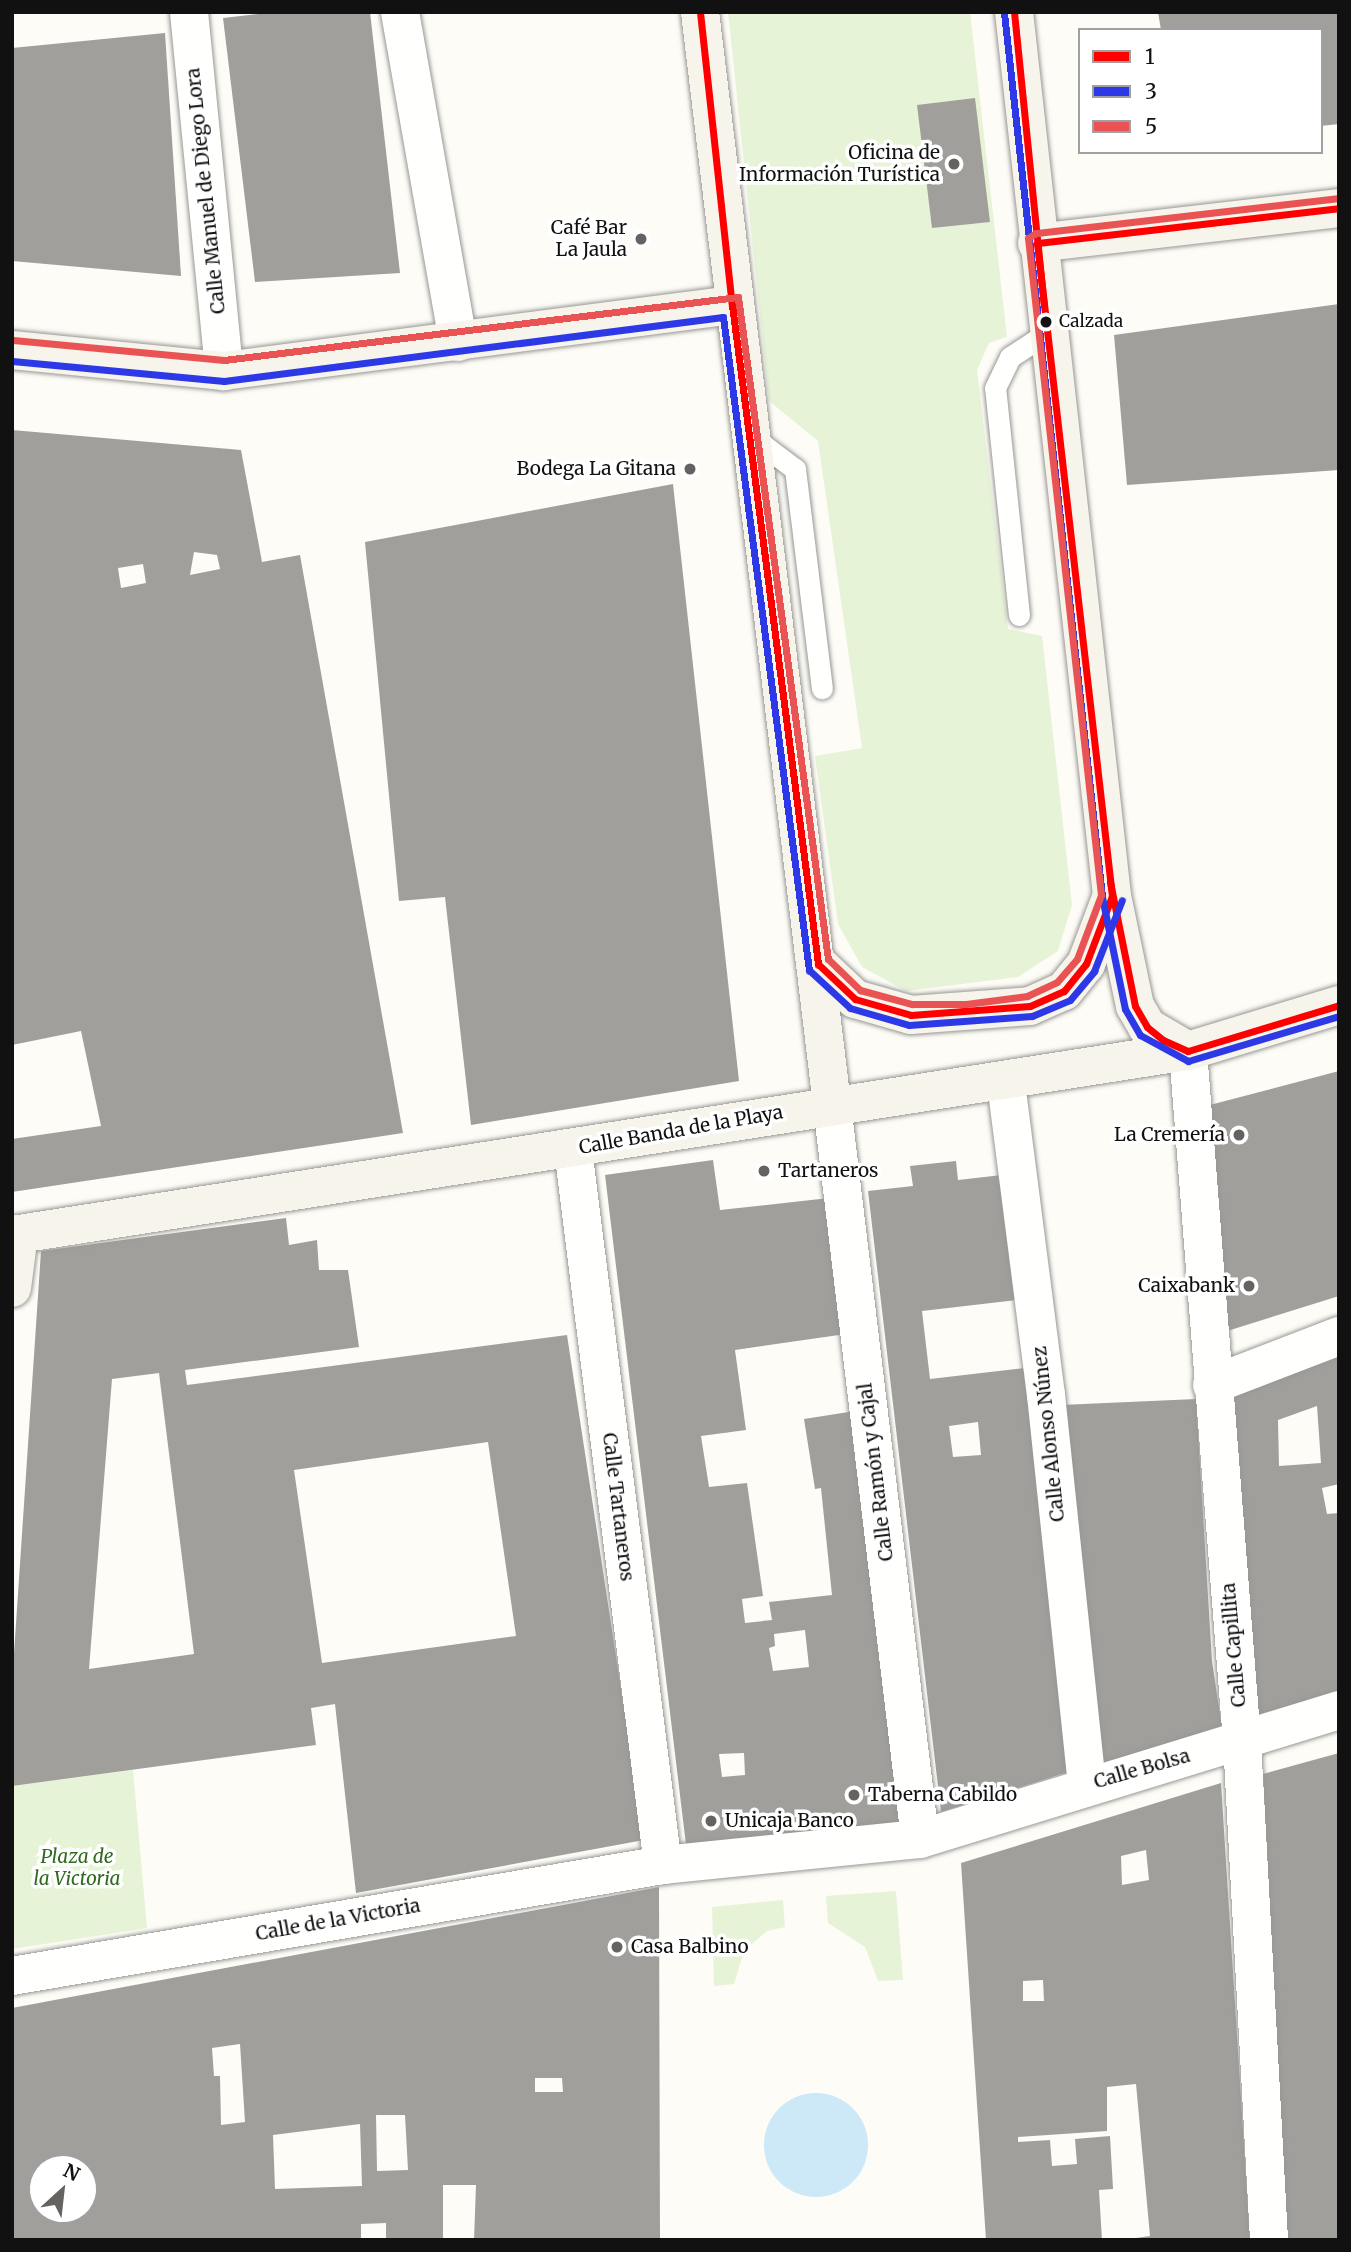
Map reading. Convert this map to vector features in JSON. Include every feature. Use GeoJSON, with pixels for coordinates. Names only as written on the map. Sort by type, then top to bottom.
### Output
{"type":"FeatureCollection","features":[{"type":"Feature","properties":{"kind":"street","name":"Calle Manuel de Diego Lora"},"geometry":{"type":"LineString","coordinates":[[189,12],[224,370]]}},
{"type":"Feature","properties":{"kind":"street"},"geometry":{"type":"LineString","coordinates":[[400,12],[458,342]]}},
{"type":"Feature","properties":{"kind":"street"},"geometry":{"type":"LineString","coordinates":[[701,12],[732,305],[818,964],[832,1105]]}},
{"type":"Feature","properties":{"kind":"street"},"geometry":{"type":"LineString","coordinates":[[1014,12],[1037,243],[1112,896],[1135,1006],[1147,1027],[1188,1051]]}},
{"type":"Feature","properties":{"kind":"street"},"geometry":{"type":"LineString","coordinates":[[1037,243],[1339,208]]}},
{"type":"Feature","properties":{"kind":"street"},"geometry":{"type":"LineString","coordinates":[[12,350],[224,370],[732,305]]}},
{"type":"Feature","properties":{"kind":"street"},"geometry":{"type":"LineString","coordinates":[[818,964],[855,999],[911,1015],[1030,1006],[1064,991],[1086,964],[1112,896]]}},
{"type":"Feature","properties":{"kind":"street","name":"Calle Banda de la Playa"},"geometry":{"type":"LineString","coordinates":[[12,1288],[19,1234],[573,1149],[832,1105],[1006,1083],[1188,1051],[1339,1005]]}},
{"type":"Feature","properties":{"kind":"street","name":"Calle Capillita"},"geometry":{"type":"LineString","coordinates":[[1188,1051],[1212,1385],[1242,1741],[1269,2240]]}},
{"type":"Feature","properties":{"kind":"street","name":"Calle Alonso Núnez"},"geometry":{"type":"LineString","coordinates":[[1006,1083],[1046,1395],[1087,1785]]}},
{"type":"Feature","properties":{"kind":"street","name":"Calle Ramón y Cajal"},"geometry":{"type":"LineString","coordinates":[[832,1105],[933,1835]]}},
{"type":"Feature","properties":{"kind":"street","name":"Calle Tartaneros"},"geometry":{"type":"LineString","coordinates":[[573,1149],[663,1865]]}},
{"type":"Feature","properties":{"kind":"street"},"geometry":{"type":"LineString","coordinates":[[1212,1385],[1339,1336]]}},
{"type":"Feature","properties":{"kind":"street","name":"Calle Bolsa"},"geometry":{"type":"LineString","coordinates":[[663,1865],[933,1835],[1087,1785],[1339,1710]]}},
{"type":"Feature","properties":{"kind":"street","name":"Calle de la Victoria"},"geometry":{"type":"LineString","coordinates":[[12,1976],[663,1865]]}},
{"type":"Feature","properties":{"kind":"lane"},"geometry":{"type":"LineString","coordinates":[[1020,615],[995,388],[1010,357],[1047,333]]}},
{"type":"Feature","properties":{"kind":"lane"},"geometry":{"type":"LineString","coordinates":[[749,435],[795,469],[822,688]]}},
{"type":"Feature","properties":{"kind":"green space"},"geometry":{"type":"Polygon","coordinates":[[[728,12],[970,12],[1007,337],[989,343],[977,370],[1008,629],[1042,636],[1072,905],[1058,951],[1018,977],[906,991],[862,967],[838,924],[815,756],[862,748],[818,441],[769,401],[728,12]]]}},
{"type":"Feature","properties":{"kind":"green space","name":"Plaza de la Victoria"},"geometry":{"type":"Polygon","coordinates":[[[133,1770],[147,1928],[12,1949],[12,1786],[133,1770]]]}},
{"type":"Feature","properties":{"kind":"green space"},"geometry":{"type":"Polygon","coordinates":[[[896,1891],[903,1980],[878,1981],[865,1947],[828,1923],[826,1896],[896,1891]]]}},
{"type":"Feature","properties":{"kind":"green space"},"geometry":{"type":"Polygon","coordinates":[[[783,1900],[785,1927],[767,1931],[744,1951],[734,1984],[714,1986],[712,1907],[783,1900]]]}},
{"type":"Feature","properties":{"kind":"water"},"geometry":{"type":"Polygon","coordinates":[[[816,2093],[836,2097],[853,2108],[864,2125],[868,2145],[864,2165],[853,2182],[836,2193],[816,2197],[796,2193],[779,2182],[768,2165],[764,2145],[768,2125],[779,2108],[796,2097],[816,2093]]]}},
{"type":"Feature","properties":{"kind":"building"},"geometry":{"type":"Polygon","coordinates":[[[275,12],[370,12],[400,273],[255,282],[223,18],[275,12]]]}},
{"type":"Feature","properties":{"kind":"building"},"geometry":{"type":"Polygon","coordinates":[[[1158,12],[1339,12],[1339,124],[1323,126],[1323,28],[1161,28],[1158,12]]]}},
{"type":"Feature","properties":{"kind":"building"},"geometry":{"type":"Polygon","coordinates":[[[165,33],[181,276],[12,261],[12,48],[165,33]]]}},
{"type":"Feature","properties":{"kind":"building","name":"Oficina de Información Turística"},"geometry":{"type":"Polygon","coordinates":[[[975,98],[990,222],[932,228],[917,105],[975,98]]]}},
{"type":"Feature","properties":{"kind":"building"},"geometry":{"type":"Polygon","coordinates":[[[1339,304],[1339,470],[1127,485],[1114,335],[1339,304]]]}},
{"type":"Feature","properties":{"kind":"building"},"geometry":{"type":"Polygon","coordinates":[[[12,430],[241,450],[262,562],[300,555],[403,1133],[12,1192],[12,1139],[101,1126],[81,1031],[12,1045],[12,430]],[[194,552],[190,575],[220,569],[217,555],[194,552]],[[143,564],[118,568],[121,588],[146,583],[143,564]]]}},
{"type":"Feature","properties":{"kind":"building"},"geometry":{"type":"Polygon","coordinates":[[[673,484],[739,1081],[471,1125],[445,897],[399,901],[365,542],[673,484]]]}},
{"type":"Feature","properties":{"kind":"building"},"geometry":{"type":"Polygon","coordinates":[[[1339,1071],[1339,1296],[1224,1332],[1206,1106],[1339,1071]]]}},
{"type":"Feature","properties":{"kind":"building"},"geometry":{"type":"Polygon","coordinates":[[[713,1160],[720,1210],[829,1198],[846,1334],[735,1350],[746,1430],[701,1436],[709,1487],[747,1483],[763,1596],[742,1599],[745,1623],[772,1620],[769,1602],[832,1595],[821,1488],[815,1489],[804,1419],[855,1411],[901,1827],[687,1853],[605,1175],[713,1160]],[[805,1630],[774,1634],[775,1646],[769,1648],[773,1671],[809,1667],[805,1630]],[[744,1753],[719,1754],[722,1777],[745,1775],[744,1753]]]}},
{"type":"Feature","properties":{"kind":"building"},"geometry":{"type":"Polygon","coordinates":[[[956,1161],[958,1180],[1002,1175],[1017,1300],[922,1311],[930,1379],[1025,1368],[1068,1772],[941,1812],[868,1191],[913,1186],[910,1166],[956,1161]],[[978,1422],[949,1426],[953,1457],[981,1455],[978,1422]]]}},
{"type":"Feature","properties":{"kind":"building"},"geometry":{"type":"Polygon","coordinates":[[[286,1218],[289,1245],[317,1240],[319,1270],[348,1270],[359,1347],[185,1370],[187,1385],[567,1335],[644,1840],[356,1893],[335,1704],[311,1708],[316,1745],[12,1786],[12,1683],[41,1251],[286,1218]],[[159,1373],[112,1379],[89,1669],[194,1654],[159,1373]],[[488,1442],[294,1470],[322,1663],[516,1636],[488,1442]]]}},
{"type":"Feature","properties":{"kind":"building"},"geometry":{"type":"Polygon","coordinates":[[[1339,1357],[1339,1484],[1322,1488],[1327,1514],[1339,1513],[1339,1691],[1257,1715],[1231,1390],[1339,1357]],[[1317,1406],[1278,1420],[1279,1466],[1321,1463],[1317,1406]]]}},
{"type":"Feature","properties":{"kind":"building"},"geometry":{"type":"Polygon","coordinates":[[[1196,1399],[1212,1661],[1222,1728],[1102,1763],[1061,1405],[1196,1399]]]}},
{"type":"Feature","properties":{"kind":"building"},"geometry":{"type":"Polygon","coordinates":[[[1339,1753],[1339,2240],[1287,2240],[1263,1774],[1339,1753]]]}},
{"type":"Feature","properties":{"kind":"building"},"geometry":{"type":"Polygon","coordinates":[[[1221,1783],[1250,2240],[1122,2240],[1150,2236],[1136,2084],[1107,2087],[1107,2131],[1018,2137],[1018,2142],[1050,2140],[1052,2166],[1077,2164],[1075,2139],[1110,2136],[1113,2189],[1099,2190],[1102,2240],[986,2240],[961,1863],[1221,1783]],[[1146,1850],[1121,1856],[1122,1885],[1149,1880],[1146,1850]],[[1043,1980],[1023,1981],[1023,2001],[1044,2001],[1043,1980]]]}},
{"type":"Feature","properties":{"kind":"building"},"geometry":{"type":"Polygon","coordinates":[[[659,1887],[660,2240],[474,2240],[476,2185],[443,2185],[443,2240],[386,2240],[386,2223],[361,2224],[361,2240],[12,2240],[12,2008],[659,1887]],[[240,2044],[212,2048],[214,2076],[220,2076],[221,2125],[245,2122],[240,2044]],[[535,2078],[535,2092],[563,2092],[562,2078],[535,2078]],[[376,2115],[377,2171],[408,2170],[405,2115],[376,2115]],[[360,2124],[273,2135],[275,2189],[362,2186],[360,2124]]]}},
{"type":"Feature","properties":{"kind":"transit line","name":"1"},"geometry":{"type":"LineString","coordinates":[[700,12],[732,305],[818,964],[855,999],[911,1015],[1030,1006],[1064,991],[1086,964],[1112,896],[1037,243]]}},
{"type":"Feature","properties":{"kind":"transit line","name":"1"},"geometry":{"type":"LineString","coordinates":[[1014,12],[1044,305]]}},
{"type":"Feature","properties":{"kind":"transit line","name":"3"},"geometry":{"type":"LineString","coordinates":[[1004,13],[1102,897],[1125,1009],[1140,1035],[1188,1061],[1339,1016]]}},
{"type":"Feature","properties":{"kind":"transit line","name":"5"},"geometry":{"type":"LineString","coordinates":[[13,340],[224,360],[738,297],[828,959],[860,990],[912,1004],[966,1004],[1027,996],[1057,982],[1077,959],[1101,895],[1028,238],[1036,233],[1338,198]]}},
{"type":"Feature","properties":{"kind":"transit line","name":"1"},"geometry":{"type":"LineString","coordinates":[[1037,243],[1339,208]]}},
{"type":"Feature","properties":{"kind":"transit line","name":"3"},"geometry":{"type":"LineString","coordinates":[[12,361],[224,381],[723,317],[809,970],[850,1008],[909,1025],[1032,1016],[1070,1000],[1094,971],[1122,900]]}},
{"type":"Feature","properties":{"kind":"transit line","name":"1"},"geometry":{"type":"LineString","coordinates":[[1110,882],[1135,1006],[1147,1027],[1163,1040],[1188,1051],[1339,1005]]}},
{"type":"Feature","properties":{"kind":"place","name":"Oficina de Información Turística"},"geometry":{"type":"Point","coordinates":[954,164]}},
{"type":"Feature","properties":{"kind":"place","name":"Café Bar La Jaula"},"geometry":{"type":"Point","coordinates":[641,239]}},
{"type":"Feature","properties":{"kind":"place","name":"Calzada"},"geometry":{"type":"Point","coordinates":[1046,322]}},
{"type":"Feature","properties":{"kind":"place","name":"Bodega La Gitana"},"geometry":{"type":"Point","coordinates":[690,469]}},
{"type":"Feature","properties":{"kind":"place","name":"La Cremería"},"geometry":{"type":"Point","coordinates":[1239,1135]}},
{"type":"Feature","properties":{"kind":"place","name":"Tartaneros"},"geometry":{"type":"Point","coordinates":[764,1171]}},
{"type":"Feature","properties":{"kind":"place","name":"Caixabank"},"geometry":{"type":"Point","coordinates":[1249,1286]}},
{"type":"Feature","properties":{"kind":"place","name":"Taberna Cabildo"},"geometry":{"type":"Point","coordinates":[854,1795]}},
{"type":"Feature","properties":{"kind":"place","name":"Unicaja Banco"},"geometry":{"type":"Point","coordinates":[711,1821]}},
{"type":"Feature","properties":{"kind":"place","name":"Casa Balbino"},"geometry":{"type":"Point","coordinates":[617,1947]}}]}
